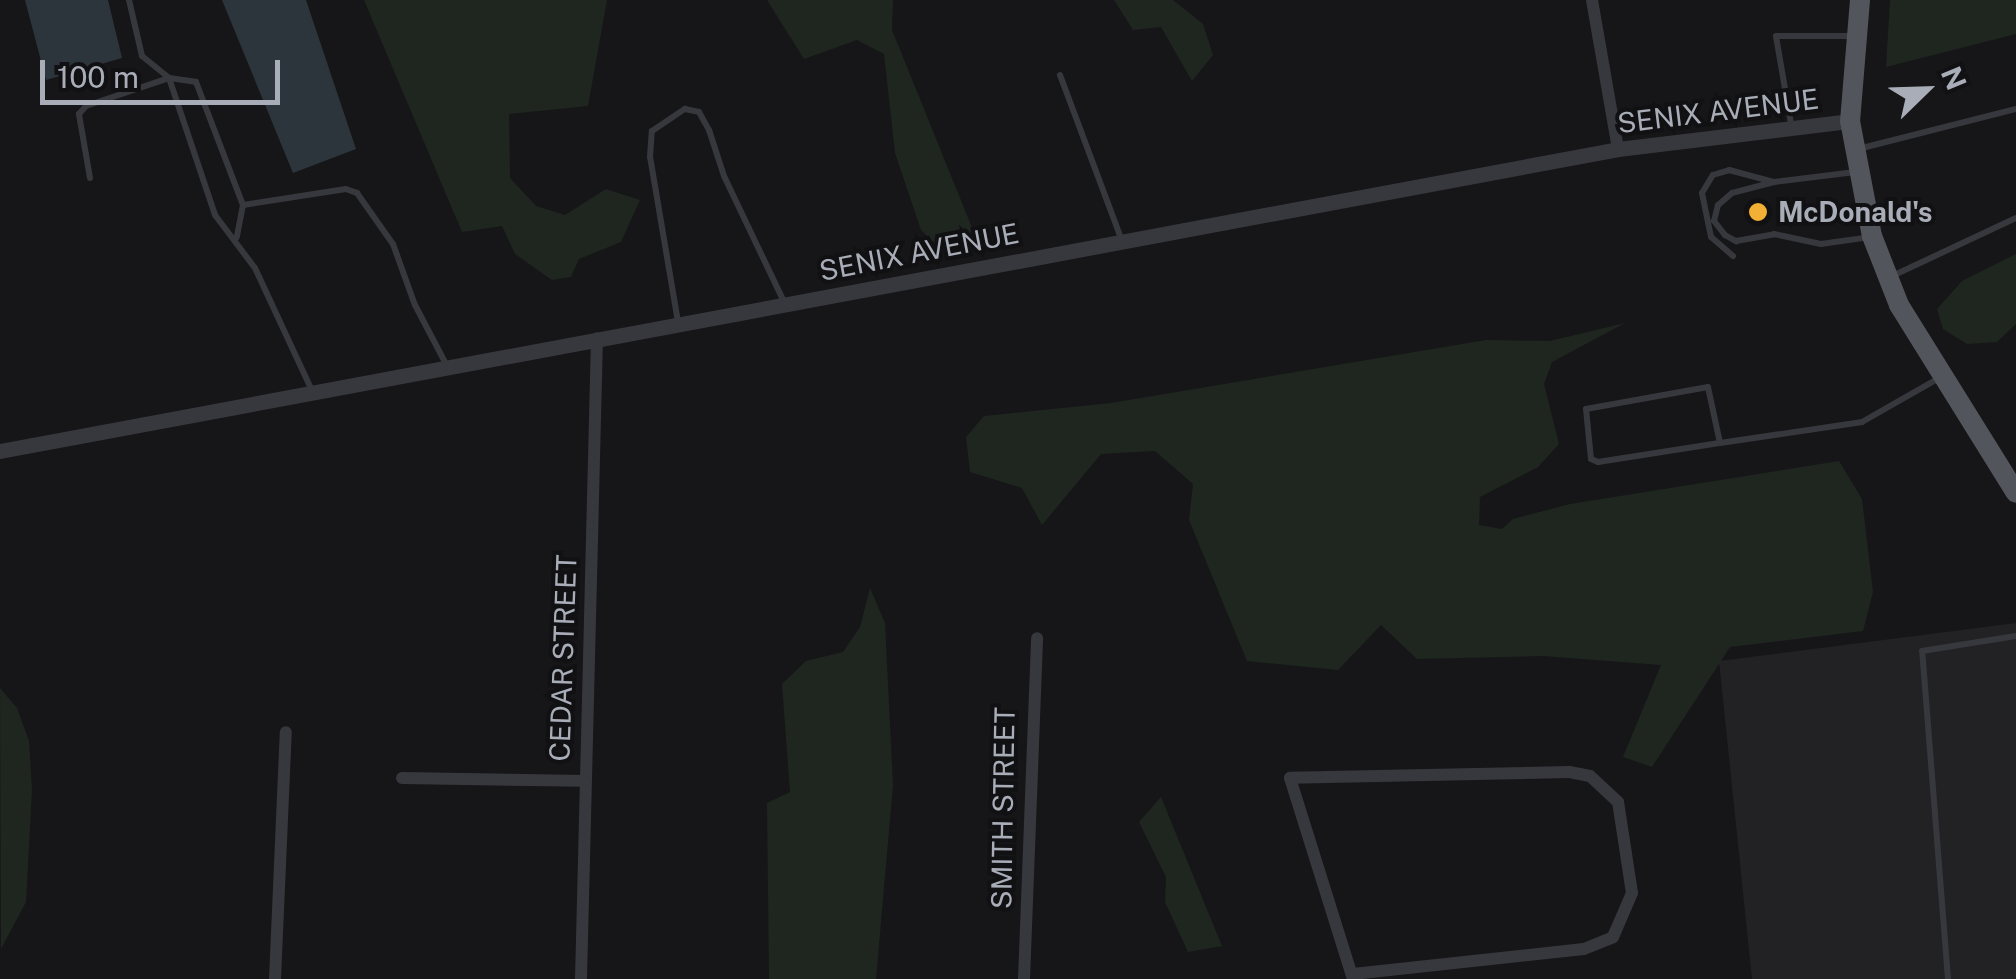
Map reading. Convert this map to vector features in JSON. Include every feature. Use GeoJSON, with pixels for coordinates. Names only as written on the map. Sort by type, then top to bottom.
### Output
{"type":"FeatureCollection","features":[{"type":"Feature","properties":{"kind":"main road"},"geometry":{"type":"LineString","coordinates":[[1860,0],[1854,36],[1850,121],[1872,236],[1887,278],[1942,376],[2016,493]]}},
{"type":"Feature","properties":{"kind":"street"},"geometry":{"type":"LineString","coordinates":[[1592,0],[1618,149]]}},
{"type":"Feature","properties":{"kind":"street","name":"SENIX AVENUE"},"geometry":{"type":"LineString","coordinates":[[0,451],[1618,149],[1792,124],[1850,121]]}},
{"type":"Feature","properties":{"kind":"street","name":"CEDAR STREET"},"geometry":{"type":"LineString","coordinates":[[581,979],[597,338]]}},
{"type":"Feature","properties":{"kind":"street","name":"SMITH STREET"},"geometry":{"type":"LineString","coordinates":[[1024,979],[1037,638]]}},
{"type":"Feature","properties":{"kind":"street"},"geometry":{"type":"LineString","coordinates":[[274,979],[286,732]]}},
{"type":"Feature","properties":{"kind":"street"},"geometry":{"type":"LineString","coordinates":[[1569,772],[1608,788],[1626,834],[1632,892],[1613,937],[1584,949],[1353,976],[1290,778],[1569,772]]}},
{"type":"Feature","properties":{"kind":"street"},"geometry":{"type":"LineString","coordinates":[[402,778],[585,781]]}},
{"type":"Feature","properties":{"kind":"lane"},"geometry":{"type":"LineString","coordinates":[[129,0],[142,56],[169,78],[216,215],[237,238],[313,392]]}},
{"type":"Feature","properties":{"kind":"lane"},"geometry":{"type":"LineString","coordinates":[[1792,124],[1776,36],[1854,36]]}},
{"type":"Feature","properties":{"kind":"lane"},"geometry":{"type":"LineString","coordinates":[[1060,75],[1121,240]]}},
{"type":"Feature","properties":{"kind":"lane"},"geometry":{"type":"LineString","coordinates":[[90,178],[79,114],[169,78],[196,82],[205,94],[243,205],[237,238]]}},
{"type":"Feature","properties":{"kind":"lane"},"geometry":{"type":"LineString","coordinates":[[678,322],[650,157],[652,131],[684,109],[698,112],[710,130],[724,176],[785,302]]}},
{"type":"Feature","properties":{"kind":"lane"},"geometry":{"type":"LineString","coordinates":[[1853,149],[1902,143],[2016,109]]}},
{"type":"Feature","properties":{"kind":"lane"},"geometry":{"type":"LineString","coordinates":[[1733,256],[1711,238],[1702,194],[1713,175],[1728,170],[1774,182]]}},
{"type":"Feature","properties":{"kind":"lane"},"geometry":{"type":"LineString","coordinates":[[1857,172],[1774,182],[1732,193],[1718,204],[1714,222],[1736,241],[1774,234],[1820,244],[1872,236]]}},
{"type":"Feature","properties":{"kind":"lane"},"geometry":{"type":"LineString","coordinates":[[243,205],[346,189],[357,193],[393,244],[415,306],[448,366]]}},
{"type":"Feature","properties":{"kind":"lane"},"geometry":{"type":"LineString","coordinates":[[1887,278],[2016,218]]}},
{"type":"Feature","properties":{"kind":"lane"},"geometry":{"type":"LineString","coordinates":[[1720,444],[1708,387],[1586,409],[1591,459],[1598,462],[1720,444],[1862,422],[1942,376]]}},
{"type":"Feature","properties":{"kind":"lane"},"geometry":{"type":"LineString","coordinates":[[1948,979],[1922,652],[2016,636]]}},
{"type":"Feature","properties":{"kind":"shaded area"},"geometry":{"type":"Polygon","coordinates":[[[25,0],[108,0],[122,58],[46,80],[25,0]]]}},
{"type":"Feature","properties":{"kind":"shaded area"},"geometry":{"type":"Polygon","coordinates":[[[222,0],[306,0],[356,149],[293,173],[222,0]]]}},
{"type":"Feature","properties":{"kind":"shaded area"},"geometry":{"type":"Polygon","coordinates":[[[364,0],[607,0],[588,106],[509,114],[510,178],[536,206],[565,215],[606,189],[640,200],[621,242],[579,259],[571,277],[552,280],[515,254],[502,226],[462,232],[364,0]]]}},
{"type":"Feature","properties":{"kind":"shaded area"},"geometry":{"type":"Polygon","coordinates":[[[767,0],[893,0],[892,30],[977,240],[944,252],[921,230],[895,153],[884,54],[857,40],[804,59],[767,0]]]}},
{"type":"Feature","properties":{"kind":"shaded area"},"geometry":{"type":"Polygon","coordinates":[[[1114,0],[1173,0],[1203,24],[1213,55],[1192,81],[1161,27],[1133,30],[1114,0]]]}},
{"type":"Feature","properties":{"kind":"shaded area"},"geometry":{"type":"Polygon","coordinates":[[[1890,0],[2016,0],[2016,34],[1886,67],[1890,0]]]}},
{"type":"Feature","properties":{"kind":"shaded area"},"geometry":{"type":"Polygon","coordinates":[[[2016,254],[2016,324],[1997,342],[1967,344],[1943,329],[1937,309],[1962,281],[2016,254]]]}},
{"type":"Feature","properties":{"kind":"shaded area"},"geometry":{"type":"Polygon","coordinates":[[[1625,323],[1552,362],[1544,384],[1559,444],[1538,467],[1480,497],[1479,525],[1502,529],[1513,519],[1570,504],[1839,461],[1862,499],[1873,592],[1863,631],[1730,647],[1652,767],[1623,757],[1661,665],[1543,656],[1417,659],[1381,625],[1338,670],[1247,661],[1189,520],[1193,484],[1155,451],[1101,454],[1042,525],[1022,488],[970,472],[966,437],[984,416],[1111,403],[1486,340],[1550,341],[1625,323]]]}},
{"type":"Feature","properties":{"kind":"shaded area"},"geometry":{"type":"Polygon","coordinates":[[[870,588],[885,623],[893,785],[876,979],[769,979],[767,803],[790,792],[782,684],[806,661],[843,652],[860,627],[870,588]]]}},
{"type":"Feature","properties":{"kind":"shaded area"},"geometry":{"type":"Polygon","coordinates":[[[2016,623],[2016,979],[1752,979],[1719,661],[2016,623]]]}},
{"type":"Feature","properties":{"kind":"shaded area"},"geometry":{"type":"Polygon","coordinates":[[[0,688],[17,708],[29,741],[32,790],[26,902],[1,949],[0,688]]]}},
{"type":"Feature","properties":{"kind":"shaded area"},"geometry":{"type":"Polygon","coordinates":[[[1161,797],[1222,946],[1188,952],[1165,902],[1166,877],[1139,822],[1161,797]]]}},
{"type":"Feature","properties":{"kind":"place","name":"McDonald's"},"geometry":{"type":"Point","coordinates":[1758,212]}}]}
